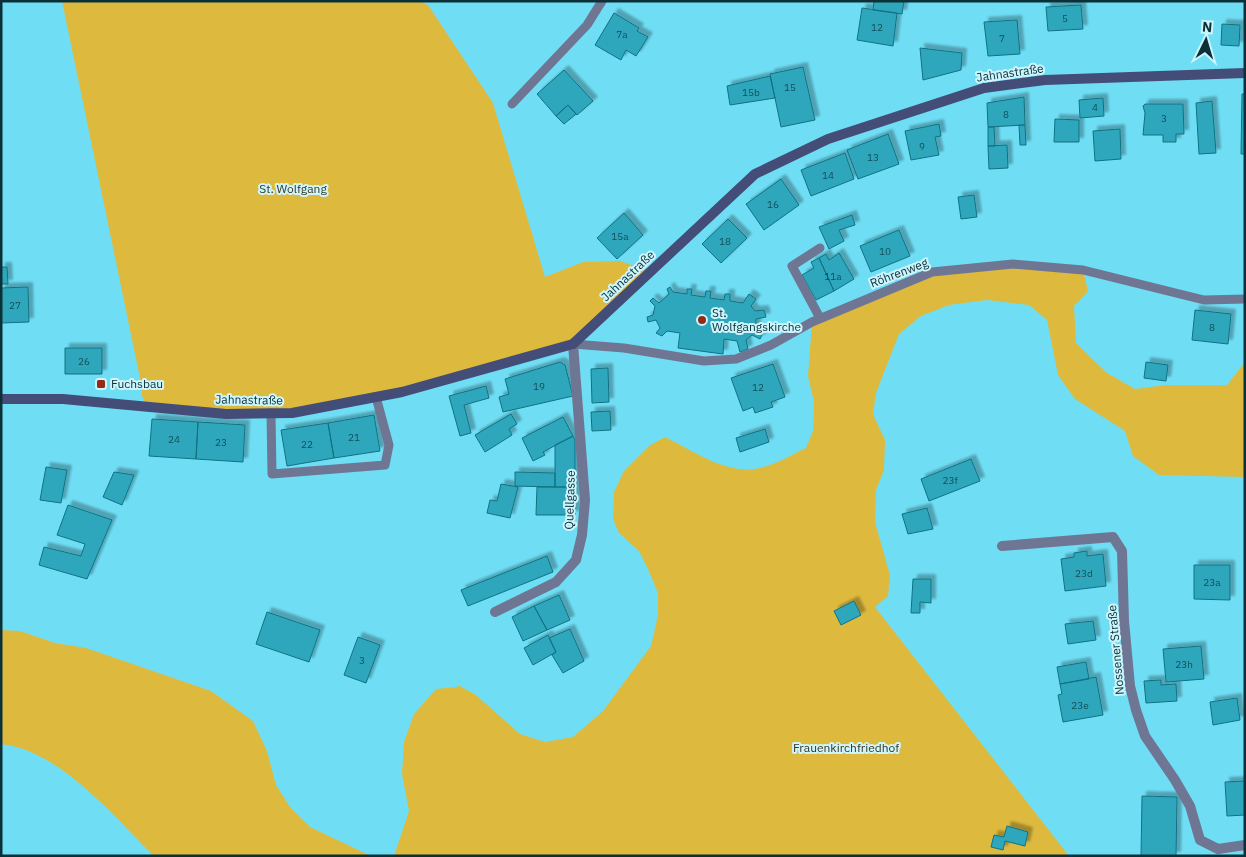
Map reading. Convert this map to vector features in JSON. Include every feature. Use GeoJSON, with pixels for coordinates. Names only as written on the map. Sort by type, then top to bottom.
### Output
{"type":"FeatureCollection","features":[{"type":"Feature","properties":{"kind":"street","name":"Jahnastraße"},"geometry":{"type":"LineString","coordinates":[[1,399],[63,399],[226,414],[292,413],[402,392],[573,344],[755,174],[828,139],[984,88],[1045,80],[1245,73]]}},
{"type":"Feature","properties":{"kind":"street","name":"Quellgasse"},"geometry":{"type":"LineString","coordinates":[[495,612],[556,582],[576,560],[582,535],[585,500],[573,344]]}},
{"type":"Feature","properties":{"kind":"street","name":"Nossener Straße"},"geometry":{"type":"LineString","coordinates":[[1002,546],[1113,537],[1122,551],[1124,621],[1130,686],[1145,736],[1176,780],[1190,806],[1200,840],[1218,850],[1245,845]]}},
{"type":"Feature","properties":{"kind":"lane"},"geometry":{"type":"LineString","coordinates":[[512,104],[587,25],[602,1]]}},
{"type":"Feature","properties":{"kind":"lane"},"geometry":{"type":"LineString","coordinates":[[820,248],[792,266],[820,318]]}},
{"type":"Feature","properties":{"kind":"lane","name":"Röhrenweg"},"geometry":{"type":"LineString","coordinates":[[573,344],[624,348],[704,361],[736,359],[771,345],[820,318],[932,272],[1013,264],[1083,270],[1204,300],[1245,299]]}},
{"type":"Feature","properties":{"kind":"lane"},"geometry":{"type":"LineString","coordinates":[[271,413],[272,474],[385,465],[389,445],[376,397]]}},
{"type":"Feature","properties":{"kind":"green space","name":"St. Wolfgang"},"geometry":{"type":"Polygon","coordinates":[[[62,1],[418,1],[428,5],[493,103],[545,277],[583,262],[620,261],[651,272],[573,344],[402,392],[292,413],[147,406],[142,396],[141,383],[62,1]]]}},
{"type":"Feature","properties":{"kind":"green space","name":"Frauenkirchfriedhof"},"geometry":{"type":"Polygon","coordinates":[[[1013,264],[1083,270],[1088,291],[1074,306],[1076,343],[1107,373],[1135,389],[1166,385],[1227,385],[1245,362],[1245,477],[1159,475],[1133,456],[1125,431],[1075,399],[1058,375],[1047,320],[1029,305],[987,300],[949,305],[921,316],[899,334],[876,393],[873,414],[885,440],[884,470],[876,490],[875,522],[890,575],[888,596],[875,607],[1069,856],[394,856],[409,811],[402,774],[404,742],[414,714],[436,689],[457,687],[458,685],[476,695],[520,734],[545,742],[573,737],[603,711],[651,646],[658,615],[658,593],[639,551],[619,533],[613,519],[614,492],[624,471],[649,446],[665,437],[714,462],[740,469],[754,469],[767,466],[806,448],[813,431],[814,402],[808,376],[812,322],[932,272],[1013,264]]]}},
{"type":"Feature","properties":{"kind":"green space"},"geometry":{"type":"Polygon","coordinates":[[[1,630],[20,631],[55,643],[86,648],[211,691],[253,721],[267,751],[276,785],[290,807],[310,827],[371,856],[154,856],[104,805],[65,772],[23,749],[1,744],[1,630]]]}},
{"type":"Feature","properties":{"kind":"building"},"geometry":{"type":"Polygon","coordinates":[[[874,1],[904,1],[902,14],[873,10],[874,1]]]}},
{"type":"Feature","properties":{"kind":"building"},"geometry":{"type":"Polygon","coordinates":[[[1081,5],[1083,29],[1048,31],[1046,7],[1081,5]]]}},
{"type":"Feature","properties":{"kind":"building"},"geometry":{"type":"Polygon","coordinates":[[[862,8],[897,13],[893,46],[857,40],[862,8]]]}},
{"type":"Feature","properties":{"kind":"building"},"geometry":{"type":"Polygon","coordinates":[[[614,13],[639,28],[637,31],[648,37],[636,56],[626,50],[621,60],[595,45],[614,13]]]}},
{"type":"Feature","properties":{"kind":"building"},"geometry":{"type":"Polygon","coordinates":[[[1017,20],[1020,54],[988,56],[984,22],[1017,20]]]}},
{"type":"Feature","properties":{"kind":"building"},"geometry":{"type":"Polygon","coordinates":[[[1222,24],[1240,25],[1239,46],[1221,45],[1222,24]]]}},
{"type":"Feature","properties":{"kind":"building"},"geometry":{"type":"Polygon","coordinates":[[[920,48],[962,53],[961,70],[923,80],[920,48]]]}},
{"type":"Feature","properties":{"kind":"building"},"geometry":{"type":"Polygon","coordinates":[[[803,67],[815,120],[781,127],[770,74],[803,67]]]}},
{"type":"Feature","properties":{"kind":"building"},"geometry":{"type":"Polygon","coordinates":[[[564,70],[593,101],[577,115],[568,105],[556,116],[537,94],[564,70]]]}},
{"type":"Feature","properties":{"kind":"building"},"geometry":{"type":"Polygon","coordinates":[[[770,76],[775,98],[730,105],[727,86],[770,76]]]}},
{"type":"Feature","properties":{"kind":"building"},"geometry":{"type":"Polygon","coordinates":[[[1242,94],[1245,94],[1245,154],[1241,154],[1242,94]]]}},
{"type":"Feature","properties":{"kind":"building"},"geometry":{"type":"Polygon","coordinates":[[[1024,97],[1025,125],[988,127],[987,103],[1024,97]]]}},
{"type":"Feature","properties":{"kind":"building"},"geometry":{"type":"Polygon","coordinates":[[[1103,98],[1104,116],[1080,118],[1079,100],[1103,98]]]}},
{"type":"Feature","properties":{"kind":"building"},"geometry":{"type":"Polygon","coordinates":[[[1212,101],[1216,153],[1199,154],[1196,103],[1212,101]]]}},
{"type":"Feature","properties":{"kind":"building"},"geometry":{"type":"Polygon","coordinates":[[[1145,104],[1183,104],[1184,134],[1176,134],[1176,142],[1163,142],[1163,135],[1143,135],[1145,113],[1143,106],[1145,104]]]}},
{"type":"Feature","properties":{"kind":"building"},"geometry":{"type":"Polygon","coordinates":[[[568,105],[576,114],[564,124],[556,116],[568,105]]]}},
{"type":"Feature","properties":{"kind":"building"},"geometry":{"type":"Polygon","coordinates":[[[1055,119],[1079,120],[1079,142],[1054,142],[1055,119]]]}},
{"type":"Feature","properties":{"kind":"building"},"geometry":{"type":"Polygon","coordinates":[[[939,124],[941,136],[935,137],[939,155],[911,160],[905,131],[939,124]]]}},
{"type":"Feature","properties":{"kind":"building"},"geometry":{"type":"Polygon","coordinates":[[[1019,125],[1025,125],[1026,145],[1020,145],[1019,125]]]}},
{"type":"Feature","properties":{"kind":"building"},"geometry":{"type":"Polygon","coordinates":[[[988,127],[994,127],[995,146],[988,146],[988,127]]]}},
{"type":"Feature","properties":{"kind":"building"},"geometry":{"type":"Polygon","coordinates":[[[1120,129],[1121,159],[1095,161],[1093,131],[1120,129]]]}},
{"type":"Feature","properties":{"kind":"building"},"geometry":{"type":"Polygon","coordinates":[[[888,134],[899,164],[858,179],[847,150],[888,134]]]}},
{"type":"Feature","properties":{"kind":"building"},"geometry":{"type":"Polygon","coordinates":[[[1007,145],[1008,168],[989,169],[988,146],[1007,145]]]}},
{"type":"Feature","properties":{"kind":"building"},"geometry":{"type":"Polygon","coordinates":[[[845,153],[854,179],[811,196],[801,170],[845,153]]]}},
{"type":"Feature","properties":{"kind":"building"},"geometry":{"type":"Polygon","coordinates":[[[781,179],[799,205],[764,230],[746,204],[781,179]]]}},
{"type":"Feature","properties":{"kind":"building"},"geometry":{"type":"Polygon","coordinates":[[[974,195],[977,217],[961,219],[958,197],[974,195]]]}},
{"type":"Feature","properties":{"kind":"building"},"geometry":{"type":"Polygon","coordinates":[[[624,213],[643,235],[617,259],[597,238],[624,213]]]}},
{"type":"Feature","properties":{"kind":"building"},"geometry":{"type":"Polygon","coordinates":[[[852,215],[855,225],[839,230],[844,241],[829,249],[819,227],[852,215]]]}},
{"type":"Feature","properties":{"kind":"building"},"geometry":{"type":"Polygon","coordinates":[[[728,219],[747,238],[721,263],[702,244],[728,219]]]}},
{"type":"Feature","properties":{"kind":"building"},"geometry":{"type":"Polygon","coordinates":[[[899,230],[910,256],[871,272],[860,246],[899,230]]]}},
{"type":"Feature","properties":{"kind":"building"},"geometry":{"type":"Polygon","coordinates":[[[839,253],[854,279],[834,291],[819,258],[826,254],[829,260],[839,253]]]}},
{"type":"Feature","properties":{"kind":"building"},"geometry":{"type":"Polygon","coordinates":[[[819,258],[834,291],[816,300],[802,275],[814,268],[811,262],[819,258]]]}},
{"type":"Feature","properties":{"kind":"building"},"geometry":{"type":"Polygon","coordinates":[[[1,267],[7,267],[8,284],[1,284],[1,267]]]}},
{"type":"Feature","properties":{"kind":"building"},"geometry":{"type":"Polygon","coordinates":[[[28,287],[29,322],[1,323],[1,288],[28,287]]]}},
{"type":"Feature","properties":{"kind":"building","name":"St. Wolfgangskirche"},"geometry":{"type":"Polygon","coordinates":[[[670,287],[673,292],[687,294],[687,289],[692,289],[691,295],[705,297],[706,291],[711,291],[710,298],[724,300],[725,294],[730,294],[730,301],[743,303],[749,294],[756,299],[751,306],[755,311],[764,310],[766,317],[756,319],[756,328],[764,331],[760,339],[752,335],[746,340],[748,349],[740,352],[737,341],[724,339],[723,354],[678,348],[680,333],[667,331],[662,336],[656,333],[660,328],[656,320],[648,322],[647,317],[653,315],[655,306],[650,301],[653,298],[659,303],[669,294],[667,289],[670,287]]]}},
{"type":"Feature","properties":{"kind":"building"},"geometry":{"type":"Polygon","coordinates":[[[1195,310],[1231,314],[1228,344],[1192,340],[1195,310]]]}},
{"type":"Feature","properties":{"kind":"building"},"geometry":{"type":"Polygon","coordinates":[[[65,348],[102,348],[102,374],[65,374],[65,348]]]}},
{"type":"Feature","properties":{"kind":"building"},"geometry":{"type":"Polygon","coordinates":[[[560,362],[565,365],[573,396],[503,412],[499,397],[509,394],[505,379],[560,362]]]}},
{"type":"Feature","properties":{"kind":"building"},"geometry":{"type":"Polygon","coordinates":[[[1146,362],[1168,365],[1166,381],[1144,378],[1146,362]]]}},
{"type":"Feature","properties":{"kind":"building"},"geometry":{"type":"Polygon","coordinates":[[[773,364],[785,397],[771,402],[773,407],[755,413],[753,407],[743,411],[731,378],[773,364]]]}},
{"type":"Feature","properties":{"kind":"building"},"geometry":{"type":"Polygon","coordinates":[[[608,368],[609,402],[592,403],[591,369],[608,368]]]}},
{"type":"Feature","properties":{"kind":"building"},"geometry":{"type":"Polygon","coordinates":[[[486,386],[489,398],[464,405],[471,433],[460,436],[449,396],[486,386]]]}},
{"type":"Feature","properties":{"kind":"building"},"geometry":{"type":"Polygon","coordinates":[[[610,411],[611,430],[592,431],[591,412],[610,411]]]}},
{"type":"Feature","properties":{"kind":"building"},"geometry":{"type":"Polygon","coordinates":[[[511,414],[517,424],[509,429],[512,435],[485,452],[475,435],[511,414]]]}},
{"type":"Feature","properties":{"kind":"building"},"geometry":{"type":"Polygon","coordinates":[[[374,415],[380,451],[334,458],[328,423],[374,415]]]}},
{"type":"Feature","properties":{"kind":"building"},"geometry":{"type":"Polygon","coordinates":[[[563,417],[573,436],[543,452],[545,455],[533,461],[522,438],[563,417]]]}},
{"type":"Feature","properties":{"kind":"building"},"geometry":{"type":"Polygon","coordinates":[[[152,419],[198,422],[196,459],[149,456],[152,419]]]}},
{"type":"Feature","properties":{"kind":"building"},"geometry":{"type":"Polygon","coordinates":[[[198,422],[245,425],[243,462],[196,459],[198,422]]]}},
{"type":"Feature","properties":{"kind":"building"},"geometry":{"type":"Polygon","coordinates":[[[328,423],[334,458],[287,466],[281,430],[328,423]]]}},
{"type":"Feature","properties":{"kind":"building"},"geometry":{"type":"Polygon","coordinates":[[[765,429],[769,442],[740,452],[736,438],[765,429]]]}},
{"type":"Feature","properties":{"kind":"building"},"geometry":{"type":"Polygon","coordinates":[[[573,436],[575,440],[575,487],[555,487],[555,445],[573,436]]]}},
{"type":"Feature","properties":{"kind":"building"},"geometry":{"type":"Polygon","coordinates":[[[971,459],[980,481],[929,501],[921,479],[971,459]]]}},
{"type":"Feature","properties":{"kind":"building"},"geometry":{"type":"Polygon","coordinates":[[[46,467],[67,470],[61,503],[40,500],[46,467]]]}},
{"type":"Feature","properties":{"kind":"building"},"geometry":{"type":"Polygon","coordinates":[[[114,472],[134,475],[122,505],[103,497],[114,472]]]}},
{"type":"Feature","properties":{"kind":"building"},"geometry":{"type":"Polygon","coordinates":[[[515,472],[555,473],[555,487],[515,486],[515,472]]]}},
{"type":"Feature","properties":{"kind":"building"},"geometry":{"type":"Polygon","coordinates":[[[501,484],[518,487],[510,518],[487,513],[490,500],[497,501],[501,484]]]}},
{"type":"Feature","properties":{"kind":"building"},"geometry":{"type":"Polygon","coordinates":[[[537,487],[575,487],[575,515],[536,515],[537,487]]]}},
{"type":"Feature","properties":{"kind":"building"},"geometry":{"type":"Polygon","coordinates":[[[68,505],[112,520],[87,579],[39,565],[44,547],[81,556],[85,544],[57,535],[68,505]]]}},
{"type":"Feature","properties":{"kind":"building"},"geometry":{"type":"Polygon","coordinates":[[[927,508],[933,529],[908,534],[902,514],[927,508]]]}},
{"type":"Feature","properties":{"kind":"building"},"geometry":{"type":"Polygon","coordinates":[[[1087,551],[1087,556],[1103,554],[1106,586],[1065,591],[1061,559],[1074,557],[1074,553],[1087,551]]]}},
{"type":"Feature","properties":{"kind":"building"},"geometry":{"type":"Polygon","coordinates":[[[547,556],[553,572],[468,606],[461,590],[547,556]]]}},
{"type":"Feature","properties":{"kind":"building"},"geometry":{"type":"Polygon","coordinates":[[[1194,565],[1230,565],[1230,600],[1194,599],[1194,565]]]}},
{"type":"Feature","properties":{"kind":"building"},"geometry":{"type":"Polygon","coordinates":[[[913,579],[931,579],[931,603],[920,602],[920,613],[911,613],[913,579]]]}},
{"type":"Feature","properties":{"kind":"building"},"geometry":{"type":"Polygon","coordinates":[[[559,595],[570,620],[547,630],[534,606],[559,595]]]}},
{"type":"Feature","properties":{"kind":"building"},"geometry":{"type":"Polygon","coordinates":[[[854,601],[861,615],[841,625],[834,611],[854,601]]]}},
{"type":"Feature","properties":{"kind":"building"},"geometry":{"type":"Polygon","coordinates":[[[534,606],[547,630],[523,641],[512,617],[534,606]]]}},
{"type":"Feature","properties":{"kind":"building"},"geometry":{"type":"Polygon","coordinates":[[[267,612],[320,630],[309,662],[256,644],[267,612]]]}},
{"type":"Feature","properties":{"kind":"building"},"geometry":{"type":"Polygon","coordinates":[[[1093,621],[1096,640],[1068,644],[1065,624],[1093,621]]]}},
{"type":"Feature","properties":{"kind":"building"},"geometry":{"type":"Polygon","coordinates":[[[570,629],[584,661],[563,673],[552,655],[556,652],[549,638],[570,629]]]}},
{"type":"Feature","properties":{"kind":"building"},"geometry":{"type":"Polygon","coordinates":[[[548,635],[556,652],[533,665],[524,648],[548,635]]]}},
{"type":"Feature","properties":{"kind":"building"},"geometry":{"type":"Polygon","coordinates":[[[358,637],[380,645],[366,683],[344,675],[358,637]]]}},
{"type":"Feature","properties":{"kind":"building"},"geometry":{"type":"Polygon","coordinates":[[[1201,646],[1204,679],[1166,682],[1163,649],[1201,646]]]}},
{"type":"Feature","properties":{"kind":"building"},"geometry":{"type":"Polygon","coordinates":[[[1086,662],[1089,679],[1060,684],[1057,667],[1086,662]]]}},
{"type":"Feature","properties":{"kind":"building"},"geometry":{"type":"Polygon","coordinates":[[[1096,677],[1103,715],[1063,722],[1058,695],[1062,694],[1060,684],[1096,677]]]}},
{"type":"Feature","properties":{"kind":"building"},"geometry":{"type":"Polygon","coordinates":[[[1161,680],[1161,685],[1176,684],[1177,701],[1146,703],[1144,681],[1161,680]]]}},
{"type":"Feature","properties":{"kind":"building"},"geometry":{"type":"Polygon","coordinates":[[[1237,698],[1240,720],[1213,725],[1210,702],[1237,698]]]}},
{"type":"Feature","properties":{"kind":"building"},"geometry":{"type":"Polygon","coordinates":[[[1245,781],[1245,815],[1227,816],[1225,782],[1245,781]]]}},
{"type":"Feature","properties":{"kind":"building"},"geometry":{"type":"Polygon","coordinates":[[[1142,796],[1177,797],[1176,856],[1141,856],[1142,796]]]}},
{"type":"Feature","properties":{"kind":"building"},"geometry":{"type":"Polygon","coordinates":[[[1007,826],[1028,832],[1025,846],[1005,841],[1003,850],[991,847],[994,835],[1004,837],[1007,826]]]}},
{"type":"Feature","properties":{"kind":"place","name":"St. Wolfgangskirche"},"geometry":{"type":"Point","coordinates":[702,320]}},
{"type":"Feature","properties":{"kind":"place","name":"Fuchsbau"},"geometry":{"type":"Point","coordinates":[101,384]}}]}
